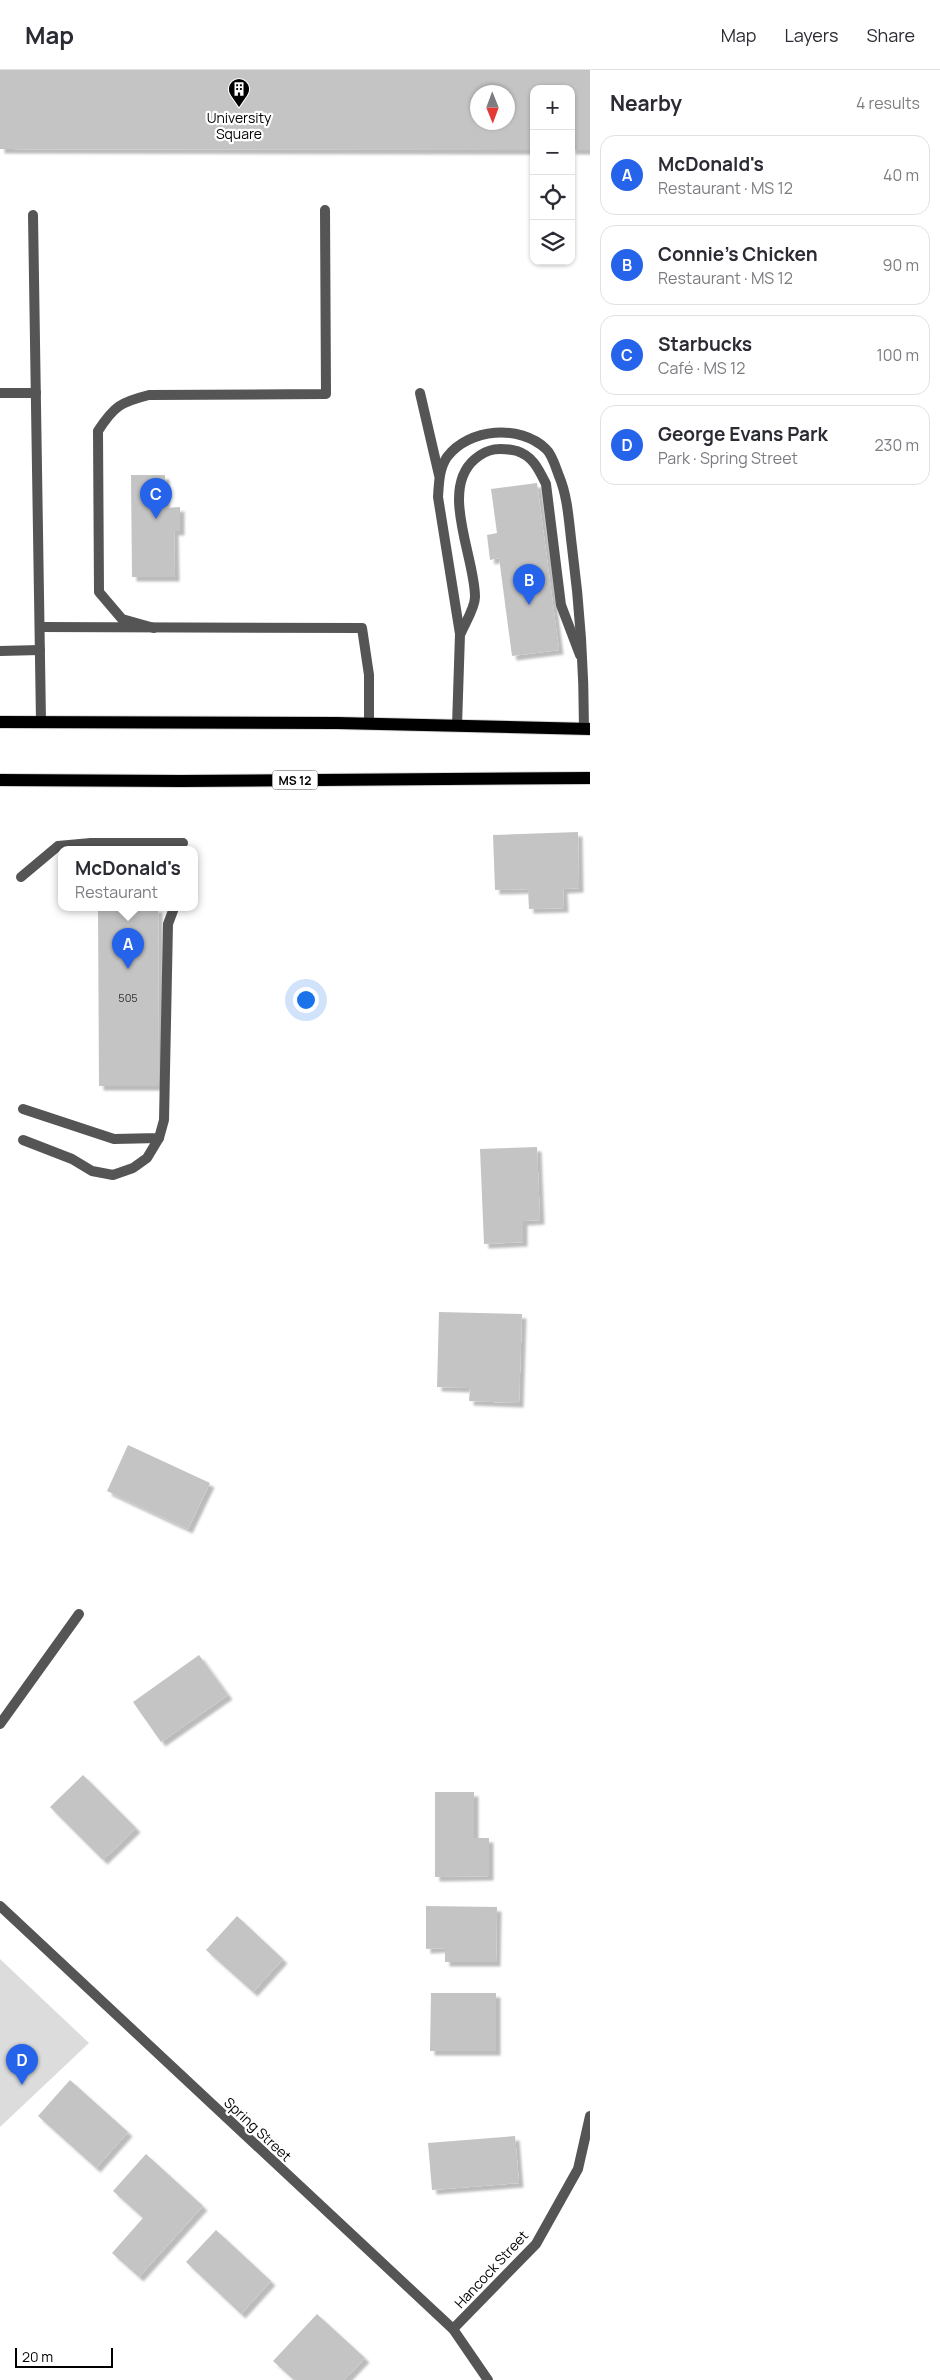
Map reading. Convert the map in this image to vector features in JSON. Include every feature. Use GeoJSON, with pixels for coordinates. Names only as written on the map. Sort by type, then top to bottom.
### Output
{"type":"FeatureCollection","features":[{"type":"Feature","properties":{"kind":"main road"},"geometry":{"type":"LineString","coordinates":[[0,722],[369,724],[587,729]]}},
{"type":"Feature","properties":{"kind":"main road","name":"MS 12"},"geometry":{"type":"LineString","coordinates":[[0,780],[181,781],[590,778]]}},
{"type":"Feature","properties":{"kind":"street"},"geometry":{"type":"LineString","coordinates":[[154,628],[122,619],[99,592],[98,431],[108,415],[125,400],[149,395],[326,394],[325,210]]}},
{"type":"Feature","properties":{"kind":"street"},"geometry":{"type":"LineString","coordinates":[[32,215],[41,722]]}},
{"type":"Feature","properties":{"kind":"street"},"geometry":{"type":"LineString","coordinates":[[420,393],[439,475],[438,497],[460,634],[457,726]]}},
{"type":"Feature","properties":{"kind":"street"},"geometry":{"type":"LineString","coordinates":[[0,394],[36,394]]}},
{"type":"Feature","properties":{"kind":"street"},"geometry":{"type":"LineString","coordinates":[[439,475],[448,457],[469,439],[500,431],[526,435],[547,450],[560,478],[568,518],[580,602],[587,729]]}},
{"type":"Feature","properties":{"kind":"street"},"geometry":{"type":"LineString","coordinates":[[460,634],[476,599],[458,496],[460,478],[470,463],[485,451],[503,448],[525,454],[538,468],[546,484],[561,605],[584,668]]}},
{"type":"Feature","properties":{"kind":"street"},"geometry":{"type":"LineString","coordinates":[[40,627],[362,628],[369,675],[369,724]]}},
{"type":"Feature","properties":{"kind":"street"},"geometry":{"type":"LineString","coordinates":[[0,650],[40,650]]}},
{"type":"Feature","properties":{"kind":"street"},"geometry":{"type":"LineString","coordinates":[[21,877],[58,846],[91,843],[183,842]]}},
{"type":"Feature","properties":{"kind":"street"},"geometry":{"type":"LineString","coordinates":[[23,1140],[72,1159],[92,1171],[113,1175],[133,1168],[147,1158],[159,1138],[164,1120],[168,924],[173,911]]}},
{"type":"Feature","properties":{"kind":"street"},"geometry":{"type":"LineString","coordinates":[[23,1108],[114,1140],[159,1138]]}},
{"type":"Feature","properties":{"kind":"street"},"geometry":{"type":"LineString","coordinates":[[0,1724],[79,1614]]}},
{"type":"Feature","properties":{"kind":"street","name":"Spring Street"},"geometry":{"type":"LineString","coordinates":[[0,1906],[453,2329],[488,2380]]}},
{"type":"Feature","properties":{"kind":"street","name":"Hancock Street"},"geometry":{"type":"LineString","coordinates":[[453,2329],[536,2244],[578,2169],[590,2116]]}},
{"type":"Feature","properties":{"kind":"shaded area"},"geometry":{"type":"Polygon","coordinates":[[[0,1959],[89,2043],[0,2127],[0,1959]]]}},
{"type":"Feature","properties":{"kind":"building","name":"University Square"},"geometry":{"type":"Polygon","coordinates":[[[0,70],[590,70],[590,150],[575,150],[575,85],[530,85],[530,150],[0,149],[0,70]]]}},
{"type":"Feature","properties":{"kind":"building"},"geometry":{"type":"Polygon","coordinates":[[[131,475],[165,475],[165,508],[180,507],[180,531],[174,531],[175,577],[132,577],[131,475]]]}},
{"type":"Feature","properties":{"kind":"building"},"geometry":{"type":"Polygon","coordinates":[[[537,483],[559,650],[512,656],[499,558],[490,560],[487,535],[497,533],[491,489],[537,483]]]}},
{"type":"Feature","properties":{"kind":"building"},"geometry":{"type":"Polygon","coordinates":[[[578,832],[579,888],[563,889],[564,908],[529,909],[528,889],[495,890],[493,835],[578,832]]]}},
{"type":"Feature","properties":{"kind":"building"},"geometry":{"type":"Polygon","coordinates":[[[98,911],[158,911],[159,1086],[99,1086],[98,911]]]}},
{"type":"Feature","properties":{"kind":"building"},"geometry":{"type":"Polygon","coordinates":[[[537,1147],[540,1220],[523,1221],[523,1242],[484,1244],[480,1149],[537,1147]]]}},
{"type":"Feature","properties":{"kind":"building"},"geometry":{"type":"Polygon","coordinates":[[[439,1312],[522,1314],[519,1403],[469,1401],[470,1388],[437,1387],[439,1312]]]}},
{"type":"Feature","properties":{"kind":"building"},"geometry":{"type":"Polygon","coordinates":[[[128,1445],[210,1483],[188,1529],[107,1491],[128,1445]]]}},
{"type":"Feature","properties":{"kind":"building"},"geometry":{"type":"Polygon","coordinates":[[[199,1655],[228,1695],[161,1742],[133,1702],[199,1655]]]}},
{"type":"Feature","properties":{"kind":"building"},"geometry":{"type":"Polygon","coordinates":[[[83,1775],[136,1828],[103,1860],[50,1807],[83,1775]]]}},
{"type":"Feature","properties":{"kind":"building"},"geometry":{"type":"Polygon","coordinates":[[[435,1792],[474,1792],[474,1838],[489,1838],[489,1876],[435,1877],[435,1792]]]}},
{"type":"Feature","properties":{"kind":"building"},"geometry":{"type":"Polygon","coordinates":[[[426,1906],[497,1907],[496,1962],[445,1962],[445,1948],[426,1949],[426,1906]]]}},
{"type":"Feature","properties":{"kind":"building"},"geometry":{"type":"Polygon","coordinates":[[[237,1916],[283,1959],[253,1992],[206,1950],[237,1916]]]}},
{"type":"Feature","properties":{"kind":"building"},"geometry":{"type":"Polygon","coordinates":[[[431,1993],[496,1993],[496,2051],[430,2051],[431,1993]]]}},
{"type":"Feature","properties":{"kind":"building"},"geometry":{"type":"Polygon","coordinates":[[[70,2080],[128,2132],[96,2168],[38,2116],[70,2080]]]}},
{"type":"Feature","properties":{"kind":"building"},"geometry":{"type":"Polygon","coordinates":[[[515,2136],[519,2183],[432,2190],[428,2143],[515,2136]]]}},
{"type":"Feature","properties":{"kind":"building"},"geometry":{"type":"Polygon","coordinates":[[[146,2154],[203,2206],[139,2277],[112,2253],[143,2218],[113,2191],[146,2154]]]}},
{"type":"Feature","properties":{"kind":"building"},"geometry":{"type":"Polygon","coordinates":[[[216,2230],[271,2281],[241,2314],[186,2262],[216,2230]]]}},
{"type":"Feature","properties":{"kind":"building"},"geometry":{"type":"Polygon","coordinates":[[[317,2314],[365,2358],[344,2380],[294,2380],[273,2361],[317,2314]]]}},
{"type":"Feature","properties":{"kind":"place","name":"University Square"},"geometry":{"type":"Point","coordinates":[239,108]}},
{"type":"Feature","properties":{"kind":"place","name":"Starbucks"},"geometry":{"type":"Point","coordinates":[156,519]}},
{"type":"Feature","properties":{"kind":"place","name":"Connie's Chicken"},"geometry":{"type":"Point","coordinates":[529,605]}},
{"type":"Feature","properties":{"kind":"place","name":"McDonald's"},"geometry":{"type":"Point","coordinates":[128,969]}},
{"type":"Feature","properties":{"kind":"place","name":"George Evans Park"},"geometry":{"type":"Point","coordinates":[22,2085]}}]}
